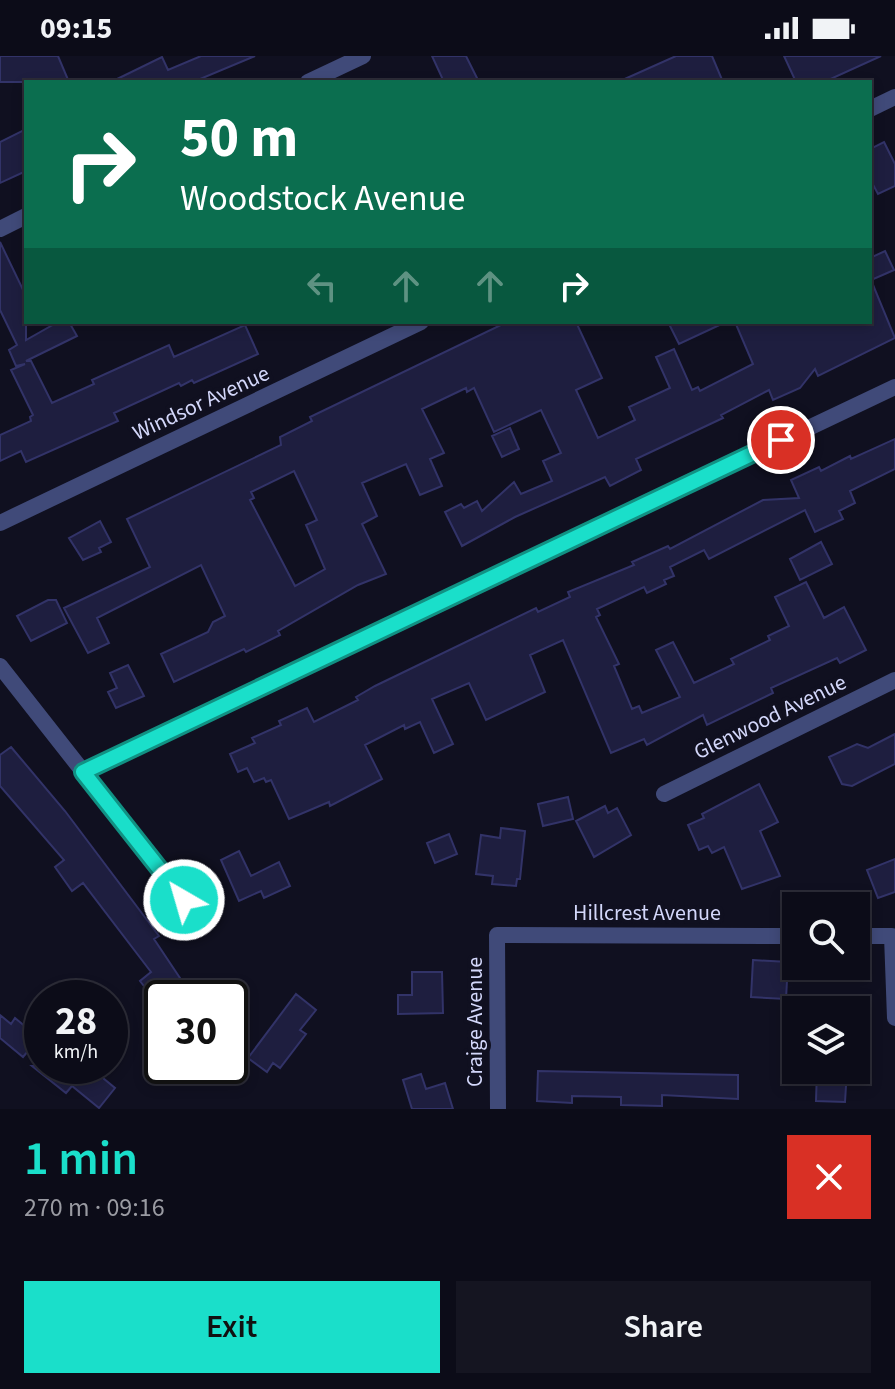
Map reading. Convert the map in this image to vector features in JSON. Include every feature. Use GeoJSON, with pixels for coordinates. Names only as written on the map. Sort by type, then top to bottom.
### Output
{"type":"FeatureCollection","features":[{"type":"Feature","properties":{"kind":"street"},"geometry":{"type":"LineString","coordinates":[[312,80],[363,56]]}},
{"type":"Feature","properties":{"kind":"street"},"geometry":{"type":"LineString","coordinates":[[872,108],[895,97]]}},
{"type":"Feature","properties":{"kind":"street"},"geometry":{"type":"LineString","coordinates":[[0,229],[24,217]]}},
{"type":"Feature","properties":{"kind":"street","name":"Windsor Avenue"},"geometry":{"type":"LineString","coordinates":[[0,523],[417,324]]}},
{"type":"Feature","properties":{"kind":"street"},"geometry":{"type":"LineString","coordinates":[[83,772],[895,387]]}},
{"type":"Feature","properties":{"kind":"street"},"geometry":{"type":"LineString","coordinates":[[0,666],[184,900]]}},
{"type":"Feature","properties":{"kind":"street","name":"Glenwood Avenue"},"geometry":{"type":"LineString","coordinates":[[664,794],[895,680]]}},
{"type":"Feature","properties":{"kind":"street","name":"Hillcrest Avenue"},"geometry":{"type":"LineString","coordinates":[[497,935],[782,936]]}},
{"type":"Feature","properties":{"kind":"street","name":"Craige Avenue"},"geometry":{"type":"LineString","coordinates":[[497,935],[498,1109]]}},
{"type":"Feature","properties":{"kind":"street"},"geometry":{"type":"LineString","coordinates":[[870,936],[892,936],[895,1018]]}},
{"type":"Feature","properties":{"kind":"building"},"geometry":{"type":"Polygon","coordinates":[[[0,56],[58,56],[68,80],[24,80],[0,82],[0,56]]]}},
{"type":"Feature","properties":{"kind":"building"},"geometry":{"type":"Polygon","coordinates":[[[201,56],[255,56],[198,80],[115,80],[162,57],[168,70],[201,56]]]}},
{"type":"Feature","properties":{"kind":"building"},"geometry":{"type":"Polygon","coordinates":[[[432,56],[466,56],[478,80],[443,80],[432,56]]]}},
{"type":"Feature","properties":{"kind":"building"},"geometry":{"type":"Polygon","coordinates":[[[676,56],[712,56],[722,80],[622,80],[676,56]]]}},
{"type":"Feature","properties":{"kind":"building"},"geometry":{"type":"Polygon","coordinates":[[[784,56],[881,56],[828,80],[795,80],[784,56]]]}},
{"type":"Feature","properties":{"kind":"building"},"geometry":{"type":"Polygon","coordinates":[[[24,130],[24,172],[0,183],[0,142],[24,130]]]}},
{"type":"Feature","properties":{"kind":"building"},"geometry":{"type":"Polygon","coordinates":[[[884,142],[895,164],[895,186],[878,194],[872,183],[872,148],[884,142]]]}},
{"type":"Feature","properties":{"kind":"building"},"geometry":{"type":"Polygon","coordinates":[[[0,242],[24,292],[26,340],[54,324],[70,324],[77,336],[26,361],[31,361],[52,403],[94,384],[92,380],[169,345],[174,357],[245,325],[258,354],[194,383],[192,380],[181,386],[179,383],[114,413],[118,421],[26,462],[21,451],[0,461],[0,435],[31,421],[33,415],[11,370],[25,364],[16,366],[9,350],[17,345],[0,310],[0,242]]]}},
{"type":"Feature","properties":{"kind":"building"},"geometry":{"type":"Polygon","coordinates":[[[885,251],[894,270],[872,280],[872,257],[885,251]]]}},
{"type":"Feature","properties":{"kind":"building"},"geometry":{"type":"Polygon","coordinates":[[[872,282],[895,338],[818,376],[815,369],[800,388],[773,400],[769,390],[721,415],[723,418],[636,459],[641,470],[610,486],[605,477],[515,517],[462,546],[445,512],[477,501],[482,511],[514,482],[521,494],[552,481],[543,461],[561,453],[541,410],[494,432],[474,388],[467,392],[466,388],[422,409],[444,453],[430,459],[442,486],[420,495],[406,464],[362,483],[377,516],[362,524],[386,574],[358,585],[278,631],[280,635],[174,682],[161,654],[208,632],[213,622],[225,616],[201,565],[97,618],[109,643],[88,653],[64,608],[150,567],[127,519],[281,445],[280,437],[312,421],[310,417],[503,324],[577,324],[602,378],[576,390],[598,438],[635,420],[629,407],[670,388],[656,357],[674,349],[692,390],[698,387],[700,391],[753,364],[736,324],[872,324],[872,282]],[[294,471],[251,492],[254,498],[250,500],[295,586],[325,569],[306,525],[317,520],[294,471]]]}},
{"type":"Feature","properties":{"kind":"building"},"geometry":{"type":"Polygon","coordinates":[[[669,324],[722,324],[679,344],[669,324]]]}},
{"type":"Feature","properties":{"kind":"building"},"geometry":{"type":"Polygon","coordinates":[[[510,428],[519,449],[502,457],[492,436],[510,428]]]}},
{"type":"Feature","properties":{"kind":"building"},"geometry":{"type":"Polygon","coordinates":[[[895,439],[895,469],[850,491],[855,503],[839,511],[843,519],[815,532],[805,510],[709,559],[704,550],[670,567],[674,576],[664,580],[666,584],[647,593],[644,587],[597,609],[600,615],[596,617],[619,664],[614,666],[632,709],[639,706],[642,713],[680,697],[656,650],[673,642],[694,683],[734,664],[731,659],[770,640],[768,636],[789,626],[775,597],[806,582],[824,618],[844,607],[866,650],[840,663],[837,658],[771,688],[773,693],[707,725],[703,715],[647,745],[644,739],[611,753],[563,640],[530,655],[545,692],[486,720],[469,683],[432,699],[453,744],[434,753],[420,722],[405,729],[404,725],[365,745],[382,779],[330,806],[329,802],[289,819],[271,780],[266,782],[264,778],[254,782],[247,768],[238,772],[230,754],[255,743],[252,738],[281,725],[279,721],[307,708],[314,722],[358,700],[356,697],[375,686],[536,608],[538,612],[570,597],[568,592],[634,565],[632,562],[668,546],[670,549],[763,500],[799,498],[791,480],[819,467],[821,471],[895,439]]]}},
{"type":"Feature","properties":{"kind":"building"},"geometry":{"type":"Polygon","coordinates":[[[100,521],[111,542],[99,548],[101,552],[83,560],[69,538],[100,521]]]}},
{"type":"Feature","properties":{"kind":"building"},"geometry":{"type":"Polygon","coordinates":[[[821,542],[832,564],[800,580],[790,559],[821,542]]]}},
{"type":"Feature","properties":{"kind":"building"},"geometry":{"type":"Polygon","coordinates":[[[48,600],[56,600],[67,623],[31,641],[17,616],[48,600]]]}},
{"type":"Feature","properties":{"kind":"building"},"geometry":{"type":"Polygon","coordinates":[[[128,665],[144,696],[116,708],[108,692],[117,688],[110,673],[128,665]]]}},
{"type":"Feature","properties":{"kind":"building"},"geometry":{"type":"Polygon","coordinates":[[[895,734],[895,764],[852,786],[842,784],[829,757],[857,744],[868,748],[895,734]]]}},
{"type":"Feature","properties":{"kind":"building"},"geometry":{"type":"Polygon","coordinates":[[[11,747],[65,811],[159,936],[154,939],[181,980],[144,980],[144,986],[140,981],[151,972],[83,883],[72,891],[55,867],[64,860],[0,786],[0,755],[11,747]]]}},
{"type":"Feature","properties":{"kind":"building"},"geometry":{"type":"Polygon","coordinates":[[[759,784],[778,822],[760,831],[780,876],[742,889],[724,847],[712,853],[708,846],[699,850],[688,825],[704,818],[702,814],[759,784]]]}},
{"type":"Feature","properties":{"kind":"building"},"geometry":{"type":"Polygon","coordinates":[[[568,797],[573,819],[543,826],[538,804],[568,797]]]}},
{"type":"Feature","properties":{"kind":"building"},"geometry":{"type":"Polygon","coordinates":[[[605,806],[608,813],[617,808],[631,835],[594,857],[576,821],[605,806]]]}},
{"type":"Feature","properties":{"kind":"building"},"geometry":{"type":"Polygon","coordinates":[[[501,828],[525,831],[520,879],[517,879],[516,886],[492,884],[493,876],[476,874],[481,835],[500,838],[501,828]]]}},
{"type":"Feature","properties":{"kind":"building"},"geometry":{"type":"Polygon","coordinates":[[[449,834],[457,854],[435,863],[427,843],[449,834]]]}},
{"type":"Feature","properties":{"kind":"building"},"geometry":{"type":"Polygon","coordinates":[[[239,851],[251,876],[279,862],[290,886],[264,898],[261,891],[239,901],[221,860],[239,851]]]}},
{"type":"Feature","properties":{"kind":"building"},"geometry":{"type":"Polygon","coordinates":[[[895,859],[895,892],[878,898],[867,870],[895,859]]]}},
{"type":"Feature","properties":{"kind":"building"},"geometry":{"type":"Polygon","coordinates":[[[753,960],[782,962],[782,980],[787,980],[786,996],[782,999],[751,997],[753,960]]]}},
{"type":"Feature","properties":{"kind":"building"},"geometry":{"type":"Polygon","coordinates":[[[412,972],[442,972],[443,1013],[398,1014],[398,995],[412,995],[412,972]]]}},
{"type":"Feature","properties":{"kind":"building"},"geometry":{"type":"Polygon","coordinates":[[[296,994],[316,1010],[300,1030],[306,1034],[280,1068],[273,1063],[267,1072],[248,1058],[296,994]]]}},
{"type":"Feature","properties":{"kind":"building"},"geometry":{"type":"Polygon","coordinates":[[[0,1015],[11,1024],[15,1018],[24,1026],[24,1056],[23,1057],[0,1038],[0,1015]]]}},
{"type":"Feature","properties":{"kind":"building"},"geometry":{"type":"Polygon","coordinates":[[[538,1071],[738,1075],[738,1099],[662,1095],[662,1106],[621,1105],[621,1097],[572,1096],[572,1103],[537,1101],[538,1071]]]}},
{"type":"Feature","properties":{"kind":"building"},"geometry":{"type":"Polygon","coordinates":[[[421,1074],[426,1089],[445,1083],[453,1109],[412,1109],[403,1080],[421,1074]]]}},
{"type":"Feature","properties":{"kind":"building"},"geometry":{"type":"Polygon","coordinates":[[[55,1084],[110,1084],[115,1088],[99,1108],[72,1086],[66,1093],[55,1084]]]}},
{"type":"Feature","properties":{"kind":"building"},"geometry":{"type":"Polygon","coordinates":[[[817,1084],[846,1084],[845,1102],[816,1101],[817,1084]]]}},
{"type":"Feature","properties":{"kind":"route"},"geometry":{"type":"LineString","coordinates":[[184,900],[83,772],[781,440]]}}]}
